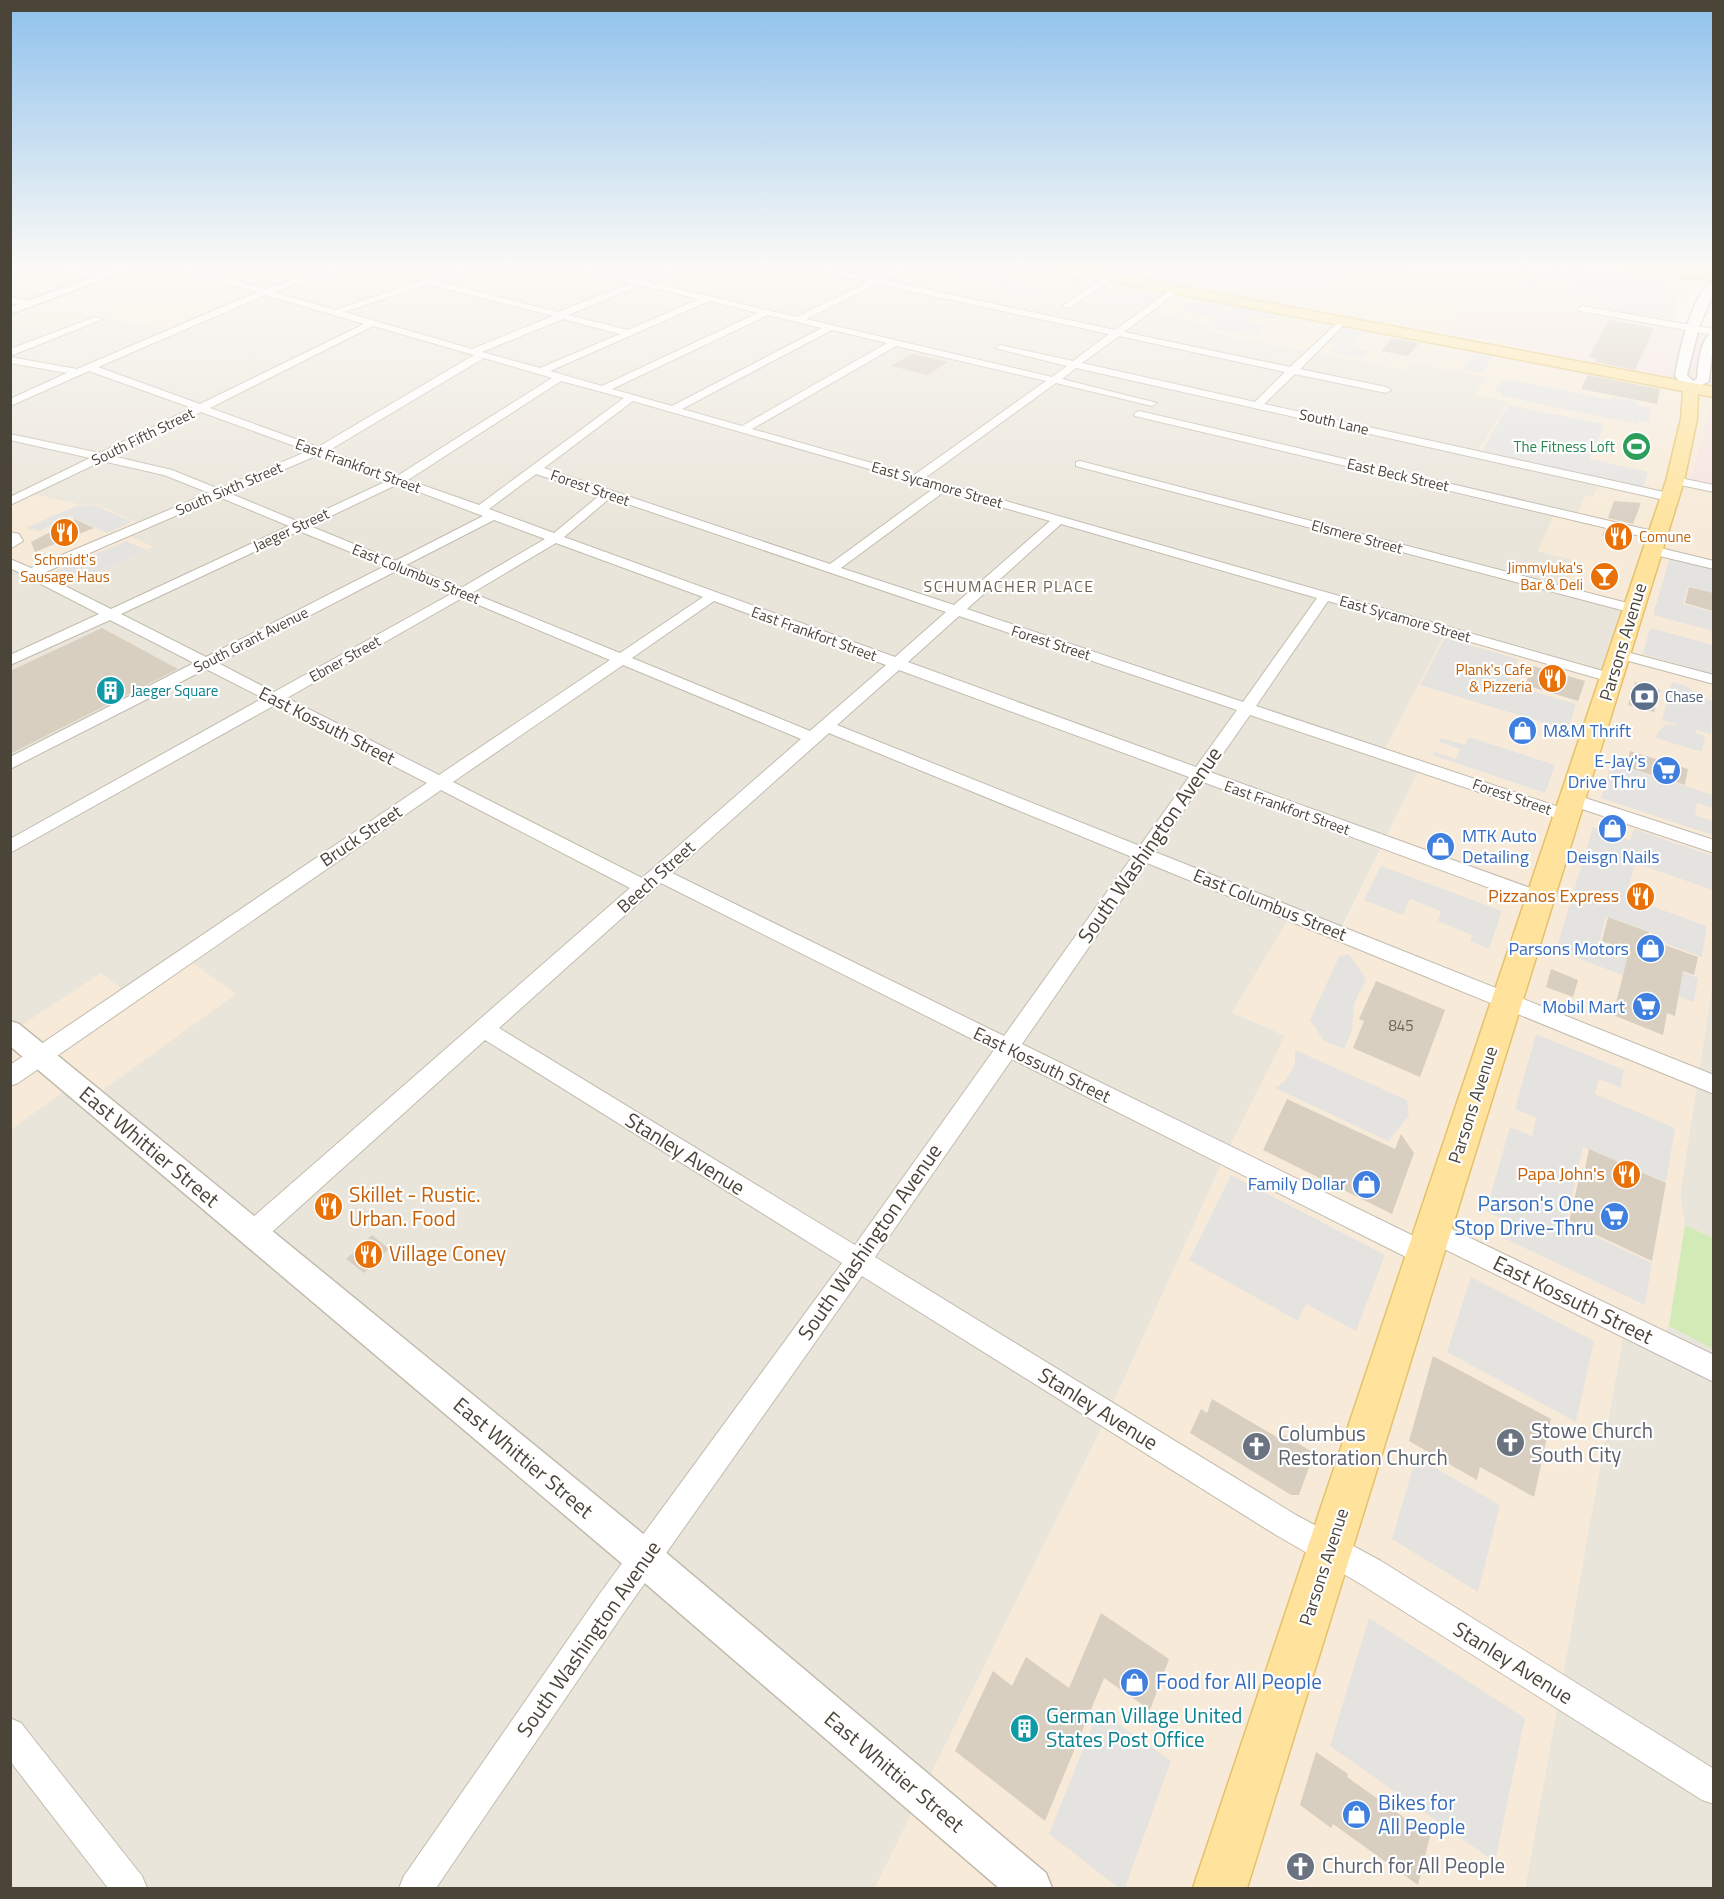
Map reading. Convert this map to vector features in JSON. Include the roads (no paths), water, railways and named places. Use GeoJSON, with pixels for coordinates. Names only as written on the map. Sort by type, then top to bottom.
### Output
{"type":"FeatureCollection","features":[{"type":"Feature","properties":{"kind":"main road"},"geometry":{"type":"LineString","coordinates":[[1523,355],[1713,392]]}},
{"type":"Feature","properties":{"kind":"main road","name":"Parsons Avenue"},"geometry":{"type":"LineString","coordinates":[[1220,1888],[1571,808],[1672,489],[1689,419],[1690,387]]}},
{"type":"Feature","properties":{"kind":"street"},"geometry":{"type":"LineString","coordinates":[[10,403],[118,355]]}},
{"type":"Feature","properties":{"kind":"street","name":"South Fifth Street"},"geometry":{"type":"LineString","coordinates":[[10,502],[309,355]]}},
{"type":"Feature","properties":{"kind":"street","name":"South Sixth Street"},"geometry":{"type":"LineString","coordinates":[[31,573],[317,451],[476,355]]}},
{"type":"Feature","properties":{"kind":"street","name":"East Sycamore Street"},"geometry":{"type":"LineString","coordinates":[[479,355],[1325,596],[1616,666],[1713,680]]}},
{"type":"Feature","properties":{"kind":"street"},"geometry":{"type":"LineString","coordinates":[[540,372],[579,355]]}},
{"type":"Feature","properties":{"kind":"street"},"geometry":{"type":"LineString","coordinates":[[603,389],[676,355]]}},
{"type":"Feature","properties":{"kind":"street"},"geometry":{"type":"LineString","coordinates":[[673,409],[778,355]]}},
{"type":"Feature","properties":{"kind":"street"},"geometry":{"type":"LineString","coordinates":[[744,429],[874,355]]}},
{"type":"Feature","properties":{"kind":"street"},"geometry":{"type":"LineString","coordinates":[[944,355],[1054,380]]}},
{"type":"Feature","properties":{"kind":"street","name":"South Lane"},"geometry":{"type":"LineString","coordinates":[[1030,355],[1257,405],[1672,489],[1713,489]]}},
{"type":"Feature","properties":{"kind":"street"},"geometry":{"type":"LineString","coordinates":[[915,479],[1086,355]]}},
{"type":"Feature","properties":{"kind":"street"},"geometry":{"type":"LineString","coordinates":[[1219,355],[1386,390]]}},
{"type":"Feature","properties":{"kind":"street"},"geometry":{"type":"LineString","coordinates":[[1257,405],[1309,355]]}},
{"type":"Feature","properties":{"kind":"street","name":"Parsons Avenue"},"geometry":{"type":"LineString","coordinates":[[1685,355],[1681,376],[1690,387]]}},
{"type":"Feature","properties":{"kind":"street"},"geometry":{"type":"LineString","coordinates":[[1690,387],[1703,381],[1706,355]]}},
{"type":"Feature","properties":{"kind":"street"},"geometry":{"type":"LineString","coordinates":[[10,360],[77,372]]}},
{"type":"Feature","properties":{"kind":"street","name":"East Frankfort Street"},"geometry":{"type":"LineString","coordinates":[[89,367],[1199,776],[1540,899]]}},
{"type":"Feature","properties":{"kind":"street","name":"Jaeger Street"},"geometry":{"type":"LineString","coordinates":[[10,661],[411,474],[560,377]]}},
{"type":"Feature","properties":{"kind":"street","name":"East Beck Street"},"geometry":{"type":"LineString","coordinates":[[1054,380],[1152,403],[1139,414],[1654,543],[1713,565]]}},
{"type":"Feature","properties":{"kind":"street","name":"South Grant Avenue"},"geometry":{"type":"LineString","coordinates":[[10,764],[396,566],[485,514],[534,469],[632,397]]}},
{"type":"Feature","properties":{"kind":"street","name":"East Columbus Street"},"geometry":{"type":"LineString","coordinates":[[10,437],[163,470],[622,659],[1143,853],[1713,1085]]}},
{"type":"Feature","properties":{"kind":"street","name":"Elsmere Street"},"geometry":{"type":"LineString","coordinates":[[1080,464],[1634,609]]}},
{"type":"Feature","properties":{"kind":"street","name":"Forest Street"},"geometry":{"type":"LineString","coordinates":[[534,469],[1246,708],[1571,808],[1713,847]]}},
{"type":"Feature","properties":{"kind":"street"},"geometry":{"type":"LineString","coordinates":[[831,569],[942,486]]}},
{"type":"Feature","properties":{"kind":"street","name":"Ebner Street"},"geometry":{"type":"LineString","coordinates":[[10,847],[462,593],[554,538],[608,494]]}},
{"type":"Feature","properties":{"kind":"street","name":"Beech Street"},"geometry":{"type":"LineString","coordinates":[[253,1233],[1059,520]]}},
{"type":"Feature","properties":{"kind":"street"},"geometry":{"type":"LineString","coordinates":[[10,536],[17,541],[10,545]]}},
{"type":"Feature","properties":{"kind":"street","name":"East Kossuth Street"},"geometry":{"type":"LineString","coordinates":[[10,563],[439,783],[1007,1048],[1429,1242],[1713,1369]]}},
{"type":"Feature","properties":{"kind":"street","name":"Bruck Street"},"geometry":{"type":"LineString","coordinates":[[10,1077],[713,596]]}},
{"type":"Feature","properties":{"kind":"street","name":"South Washington Avenue"},"geometry":{"type":"LineString","coordinates":[[416,1888],[612,1603],[858,1261],[1325,596]]}},
{"type":"Feature","properties":{"kind":"street","name":"Stanley Avenue"},"geometry":{"type":"LineString","coordinates":[[484,1029],[1286,1525],[1370,1572],[1713,1788]]}},
{"type":"Feature","properties":{"kind":"street","name":"East Whittier Street"},"geometry":{"type":"LineString","coordinates":[[10,1031],[645,1559],[1031,1888]]}},
{"type":"Feature","properties":{"kind":"street"},"geometry":{"type":"LineString","coordinates":[[10,1734],[130,1888]]}},
{"type":"Feature","properties":{"kind":"place","name":"The Fitness Loft"},"geometry":{"type":"Point","coordinates":[1636,447]}},
{"type":"Feature","properties":{"kind":"place","name":"Schmidt's Sausage Haus"},"geometry":{"type":"Point","coordinates":[65,533]}},
{"type":"Feature","properties":{"kind":"place","name":"Comune"},"geometry":{"type":"Point","coordinates":[1618,537]}},
{"type":"Feature","properties":{"kind":"place","name":"Jimmyluka's Bar & Deli"},"geometry":{"type":"Point","coordinates":[1604,577]}},
{"type":"Feature","properties":{"kind":"place","name":"Plank's Cafe & Pizzeria"},"geometry":{"type":"Point","coordinates":[1553,679]}},
{"type":"Feature","properties":{"kind":"place","name":"Jaeger Square"},"geometry":{"type":"Point","coordinates":[110,691]}},
{"type":"Feature","properties":{"kind":"place","name":"Chase"},"geometry":{"type":"Point","coordinates":[1644,697]}},
{"type":"Feature","properties":{"kind":"place","name":"M&M Thrift"},"geometry":{"type":"Point","coordinates":[1522,731]}},
{"type":"Feature","properties":{"kind":"place","name":"E-Jay's Drive Thru"},"geometry":{"type":"Point","coordinates":[1667,771]}},
{"type":"Feature","properties":{"kind":"place","name":"Deisgn Nails"},"geometry":{"type":"Point","coordinates":[1613,828]}},
{"type":"Feature","properties":{"kind":"place","name":"MTK Auto Detailing"},"geometry":{"type":"Point","coordinates":[1441,846]}},
{"type":"Feature","properties":{"kind":"place","name":"Pizzanos Express"},"geometry":{"type":"Point","coordinates":[1640,896]}},
{"type":"Feature","properties":{"kind":"place","name":"Parsons Motors"},"geometry":{"type":"Point","coordinates":[1650,949]}},
{"type":"Feature","properties":{"kind":"place","name":"Mobil Mart"},"geometry":{"type":"Point","coordinates":[1646,1007]}},
{"type":"Feature","properties":{"kind":"place","name":"Papa John's"},"geometry":{"type":"Point","coordinates":[1626,1174]}},
{"type":"Feature","properties":{"kind":"place","name":"Family Dollar"},"geometry":{"type":"Point","coordinates":[1367,1184]}},
{"type":"Feature","properties":{"kind":"place","name":"Skillet - Rustic. Urban. Food"},"geometry":{"type":"Point","coordinates":[328,1207]}},
{"type":"Feature","properties":{"kind":"place","name":"Parson's One Stop Drive-Thru"},"geometry":{"type":"Point","coordinates":[1615,1216]}},
{"type":"Feature","properties":{"kind":"place","name":"Village Coney"},"geometry":{"type":"Point","coordinates":[368,1254]}},
{"type":"Feature","properties":{"kind":"place","name":"Stowe Church South City"},"geometry":{"type":"Point","coordinates":[1510,1443]}},
{"type":"Feature","properties":{"kind":"place","name":"Columbus Restoration Church"},"geometry":{"type":"Point","coordinates":[1257,1446]}},
{"type":"Feature","properties":{"kind":"place","name":"Food for All People"},"geometry":{"type":"Point","coordinates":[1135,1682]}},
{"type":"Feature","properties":{"kind":"place","name":"German Village United States Post Office"},"geometry":{"type":"Point","coordinates":[1025,1728]}},
{"type":"Feature","properties":{"kind":"place","name":"Bikes for All People"},"geometry":{"type":"Point","coordinates":[1357,1815]}},
{"type":"Feature","properties":{"kind":"place","name":"Church for All People"},"geometry":{"type":"Point","coordinates":[1301,1866]}},
{"type":"Feature","properties":{"kind":"district","name":"SCHUMACHER PLACE"},"geometry":{"type":"Point","coordinates":[1009,586]}}]}
